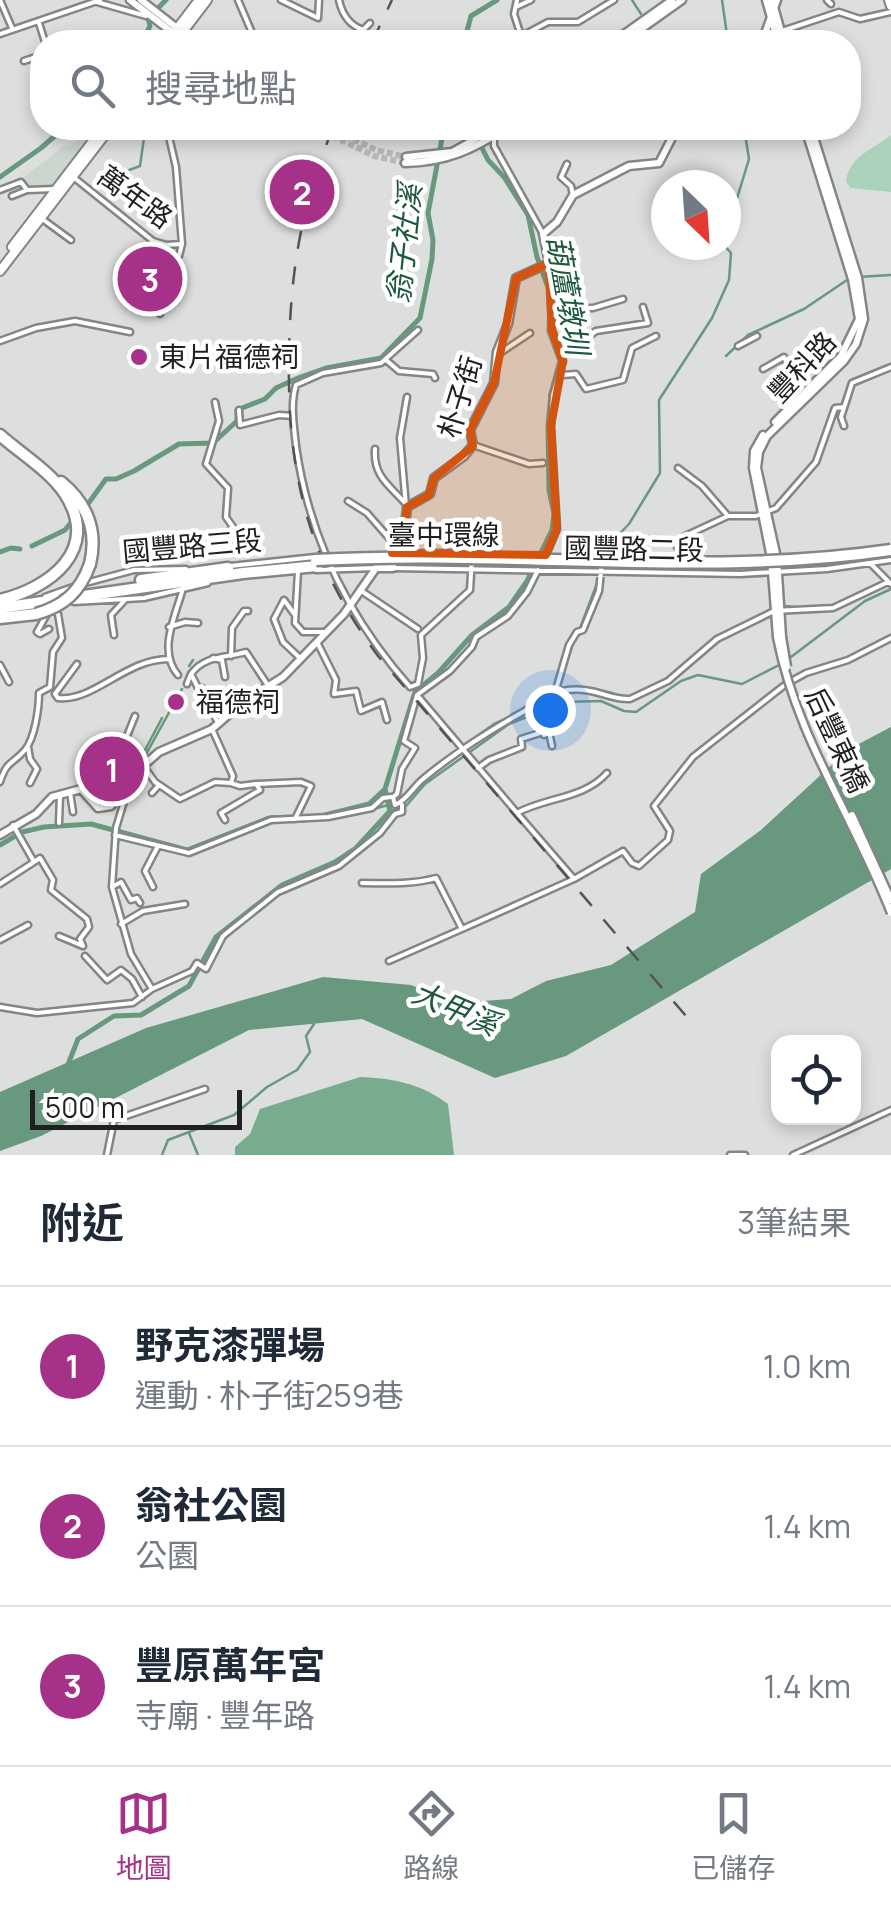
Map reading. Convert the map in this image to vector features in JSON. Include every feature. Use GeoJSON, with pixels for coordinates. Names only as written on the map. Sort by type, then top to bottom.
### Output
{"type":"FeatureCollection","features":[{"type":"Feature","properties":{"kind":"highway"},"geometry":{"type":"LineString","coordinates":[[0,432],[64,491],[75,524],[71,555],[57,575],[0,607]]}},
{"type":"Feature","properties":{"kind":"highway"},"geometry":{"type":"LineString","coordinates":[[0,432],[76,494],[94,534],[88,571],[72,596],[36,614],[0,607]]}},
{"type":"Feature","properties":{"kind":"highway","name":"臺中環線"},"geometry":{"type":"LineString","coordinates":[[0,607],[264,566],[411,556],[760,562],[891,554]]}},
{"type":"Feature","properties":{"kind":"highway","name":"臺中環線"},"geometry":{"type":"LineString","coordinates":[[0,607],[243,573],[344,564],[760,568],[891,554]]}},
{"type":"Feature","properties":{"kind":"highway"},"geometry":{"type":"LineString","coordinates":[[50,604],[69,596],[174,574],[264,566]]}},
{"type":"Feature","properties":{"kind":"highway"},"geometry":{"type":"LineString","coordinates":[[0,607],[243,573]]}},
{"type":"Feature","properties":{"kind":"main road"},"geometry":{"type":"LineString","coordinates":[[181,30],[199,0]]}},
{"type":"Feature","properties":{"kind":"main road"},"geometry":{"type":"LineString","coordinates":[[183,30],[207,0]]}},
{"type":"Feature","properties":{"kind":"main road"},"geometry":{"type":"LineString","coordinates":[[0,271],[97,140]]}},
{"type":"Feature","properties":{"kind":"main road"},"geometry":{"type":"LineString","coordinates":[[0,262],[7,246],[71,174]]}},
{"type":"Feature","properties":{"kind":"street"},"geometry":{"type":"LineString","coordinates":[[0,0],[12,30]]}},
{"type":"Feature","properties":{"kind":"street"},"geometry":{"type":"LineString","coordinates":[[130,0],[168,30]]}},
{"type":"Feature","properties":{"kind":"street"},"geometry":{"type":"LineString","coordinates":[[141,0],[170,30]]}},
{"type":"Feature","properties":{"kind":"street"},"geometry":{"type":"LineString","coordinates":[[238,0],[251,30]]}},
{"type":"Feature","properties":{"kind":"street"},"geometry":{"type":"LineString","coordinates":[[281,0],[318,18],[319,0]]}},
{"type":"Feature","properties":{"kind":"street"},"geometry":{"type":"LineString","coordinates":[[340,0],[345,18],[363,30],[370,23]]}},
{"type":"Feature","properties":{"kind":"street"},"geometry":{"type":"LineString","coordinates":[[520,30],[514,14],[516,4],[531,0]]}},
{"type":"Feature","properties":{"kind":"street"},"geometry":{"type":"LineString","coordinates":[[536,30],[548,22],[578,22],[614,1],[625,0]]}},
{"type":"Feature","properties":{"kind":"street"},"geometry":{"type":"LineString","coordinates":[[630,30],[672,0]]}},
{"type":"Feature","properties":{"kind":"street"},"geometry":{"type":"LineString","coordinates":[[641,30],[682,0]]}},
{"type":"Feature","properties":{"kind":"street"},"geometry":{"type":"LineString","coordinates":[[0,34],[98,1],[150,17]]}},
{"type":"Feature","properties":{"kind":"street"},"geometry":{"type":"LineString","coordinates":[[766,30],[772,2]]}},
{"type":"Feature","properties":{"kind":"street"},"geometry":{"type":"LineString","coordinates":[[772,2],[778,30]]}},
{"type":"Feature","properties":{"kind":"street"},"geometry":{"type":"LineString","coordinates":[[798,30],[838,12],[860,19],[890,6]]}},
{"type":"Feature","properties":{"kind":"street"},"geometry":{"type":"LineString","coordinates":[[770,16],[776,30]]}},
{"type":"Feature","properties":{"kind":"street"},"geometry":{"type":"LineString","coordinates":[[38,21],[41,30]]}},
{"type":"Feature","properties":{"kind":"street"},"geometry":{"type":"LineString","coordinates":[[24,61],[30,59]]}},
{"type":"Feature","properties":{"kind":"street"},"geometry":{"type":"LineString","coordinates":[[160,314],[158,275],[179,256],[182,244],[176,166],[170,140]]}},
{"type":"Feature","properties":{"kind":"street"},"geometry":{"type":"LineString","coordinates":[[406,160],[439,158],[482,140]]}},
{"type":"Feature","properties":{"kind":"street"},"geometry":{"type":"LineString","coordinates":[[492,140],[543,234],[543,265],[553,308],[553,332],[562,356],[551,426],[552,487],[558,512],[546,555]]}},
{"type":"Feature","properties":{"kind":"street"},"geometry":{"type":"LineString","coordinates":[[543,234],[557,222],[573,195],[629,166],[659,163],[671,140]]}},
{"type":"Feature","properties":{"kind":"street","name":"豐科路"},"geometry":{"type":"LineString","coordinates":[[779,637],[774,565],[757,468],[762,445],[844,360],[856,344],[864,318],[858,278],[812,140]]}},
{"type":"Feature","properties":{"kind":"street"},"geometry":{"type":"LineString","coordinates":[[567,164],[562,177],[573,195]]}},
{"type":"Feature","properties":{"kind":"street","name":"萬年路"},"geometry":{"type":"LineString","coordinates":[[71,174],[152,240],[166,246],[182,244]]}},
{"type":"Feature","properties":{"kind":"street"},"geometry":{"type":"LineString","coordinates":[[0,190],[21,182],[28,190]]}},
{"type":"Feature","properties":{"kind":"street"},"geometry":{"type":"LineString","coordinates":[[12,196],[28,190],[56,189]]}},
{"type":"Feature","properties":{"kind":"street"},"geometry":{"type":"LineString","coordinates":[[40,218],[70,240]]}},
{"type":"Feature","properties":{"kind":"street","name":"朴子街"},"geometry":{"type":"LineString","coordinates":[[393,568],[394,550],[404,536],[406,505],[430,494],[434,478],[473,445],[470,430],[494,383],[496,356],[514,300],[515,281],[543,265]]}},
{"type":"Feature","properties":{"kind":"street"},"geometry":{"type":"LineString","coordinates":[[553,308],[593,308],[623,299]]}},
{"type":"Feature","properties":{"kind":"street"},"geometry":{"type":"LineString","coordinates":[[562,356],[596,332],[648,323],[643,307]]}},
{"type":"Feature","properties":{"kind":"street"},"geometry":{"type":"LineString","coordinates":[[0,341],[36,328],[75,322],[130,332]]}},
{"type":"Feature","properties":{"kind":"street"},"geometry":{"type":"LineString","coordinates":[[418,330],[386,360],[372,366],[323,372],[299,382],[293,396],[293,416],[301,478],[326,557],[350,606],[414,688],[421,676],[421,635],[470,590],[472,553]]}},
{"type":"Feature","properties":{"kind":"street"},"geometry":{"type":"LineString","coordinates":[[496,356],[530,333]]}},
{"type":"Feature","properties":{"kind":"street"},"geometry":{"type":"LineString","coordinates":[[562,374],[576,374],[586,389],[621,381],[632,348],[656,336]]}},
{"type":"Feature","properties":{"kind":"street"},"geometry":{"type":"LineString","coordinates":[[738,346],[757,336]]}},
{"type":"Feature","properties":{"kind":"street"},"geometry":{"type":"LineString","coordinates":[[763,369],[784,357],[792,373]]}},
{"type":"Feature","properties":{"kind":"street"},"geometry":{"type":"LineString","coordinates":[[386,360],[398,371],[433,374],[436,378]]}},
{"type":"Feature","properties":{"kind":"street"},"geometry":{"type":"LineString","coordinates":[[844,426],[840,422],[854,381],[891,367]]}},
{"type":"Feature","properties":{"kind":"street"},"geometry":{"type":"LineString","coordinates":[[406,505],[400,438],[407,397]]}},
{"type":"Feature","properties":{"kind":"street"},"geometry":{"type":"LineString","coordinates":[[216,402],[219,422],[206,464],[228,488],[226,517],[233,527],[228,532],[233,539]]}},
{"type":"Feature","properties":{"kind":"street"},"geometry":{"type":"LineString","coordinates":[[677,547],[685,536],[728,516],[776,508],[807,476],[822,452],[834,408],[844,407]]}},
{"type":"Feature","properties":{"kind":"street"},"geometry":{"type":"LineString","coordinates":[[239,410],[240,425],[279,415],[293,416]]}},
{"type":"Feature","properties":{"kind":"street"},"geometry":{"type":"LineString","coordinates":[[473,445],[528,464],[543,464]]}},
{"type":"Feature","properties":{"kind":"street"},"geometry":{"type":"LineString","coordinates":[[376,449],[374,465],[385,485],[406,505]]}},
{"type":"Feature","properties":{"kind":"street"},"geometry":{"type":"LineString","coordinates":[[678,468],[702,486],[728,516]]}},
{"type":"Feature","properties":{"kind":"street"},"geometry":{"type":"LineString","coordinates":[[348,501],[367,513],[394,550]]}},
{"type":"Feature","properties":{"kind":"street"},"geometry":{"type":"LineString","coordinates":[[757,559],[771,546],[788,557]]}},
{"type":"Feature","properties":{"kind":"street","name":"國豐路二段"},"geometry":{"type":"LineString","coordinates":[[394,550],[757,559],[791,572],[870,563],[891,554]]}},
{"type":"Feature","properties":{"kind":"street","name":"國豐路三段"},"geometry":{"type":"LineString","coordinates":[[0,607],[50,604],[134,570],[200,568],[394,550]]}},
{"type":"Feature","properties":{"kind":"street"},"geometry":{"type":"LineString","coordinates":[[0,835],[60,794],[82,789],[98,808],[106,808],[162,750],[216,726],[302,659],[327,632],[376,568],[375,554]]}},
{"type":"Feature","properties":{"kind":"street"},"geometry":{"type":"LineString","coordinates":[[774,565],[891,554]]}},
{"type":"Feature","properties":{"kind":"street","name":"國豐路二段"},"geometry":{"type":"LineString","coordinates":[[376,568],[758,574],[788,557],[891,554]]}},
{"type":"Feature","properties":{"kind":"street"},"geometry":{"type":"LineString","coordinates":[[555,692],[569,645],[577,632],[583,630],[599,591],[602,557]]}},
{"type":"Feature","properties":{"kind":"street"},"geometry":{"type":"LineString","coordinates":[[0,1007],[37,1013],[133,1003],[152,989],[192,971],[197,964],[206,969],[223,936],[278,892],[339,866],[402,806],[420,782],[494,726],[538,699],[555,692],[591,689],[630,699],[671,680],[717,639],[777,610],[833,608],[889,583],[870,563]]}},
{"type":"Feature","properties":{"kind":"street","name":"國豐路三段"},"geometry":{"type":"LineString","coordinates":[[0,607],[125,600],[237,577],[376,568]]}},
{"type":"Feature","properties":{"kind":"street"},"geometry":{"type":"LineString","coordinates":[[115,831],[189,854],[271,820],[328,817],[372,808],[382,798],[393,797],[415,748],[404,742],[418,694],[450,672],[476,637],[508,616],[527,592],[538,569]]}},
{"type":"Feature","properties":{"kind":"street"},"geometry":{"type":"LineString","coordinates":[[298,571],[294,624],[304,632],[327,632]]}},
{"type":"Feature","properties":{"kind":"street"},"geometry":{"type":"LineString","coordinates":[[758,574],[775,590],[791,572]]}},
{"type":"Feature","properties":{"kind":"street"},"geometry":{"type":"LineString","coordinates":[[178,675],[169,658],[169,627],[183,588]]}},
{"type":"Feature","properties":{"kind":"street"},"geometry":{"type":"LineString","coordinates":[[360,590],[418,629]]}},
{"type":"Feature","properties":{"kind":"street"},"geometry":{"type":"LineString","coordinates":[[114,636],[112,615],[125,600]]}},
{"type":"Feature","properties":{"kind":"street"},"geometry":{"type":"LineString","coordinates":[[295,614],[284,600],[274,619],[282,642],[302,659]]}},
{"type":"Feature","properties":{"kind":"street"},"geometry":{"type":"LineString","coordinates":[[30,783],[37,768],[30,760],[28,747],[40,705],[39,693],[50,687],[53,652],[62,638],[58,614],[50,604],[37,632],[49,629]]}},
{"type":"Feature","properties":{"kind":"street"},"geometry":{"type":"LineString","coordinates":[[231,656],[232,628],[248,610]]}},
{"type":"Feature","properties":{"kind":"street"},"geometry":{"type":"LineString","coordinates":[[169,627],[198,623]]}},
{"type":"Feature","properties":{"kind":"street","name":"后豐東橋"},"geometry":{"type":"LineString","coordinates":[[779,637],[794,696],[891,900]]}},
{"type":"Feature","properties":{"kind":"street","name":"后豐東橋"},"geometry":{"type":"LineString","coordinates":[[779,637],[784,676],[802,723],[876,872],[891,913]]}},
{"type":"Feature","properties":{"kind":"street"},"geometry":{"type":"LineString","coordinates":[[390,961],[574,878],[622,851],[632,863],[642,864],[668,840],[670,832],[654,806],[693,757],[786,684],[891,638]]}},
{"type":"Feature","properties":{"kind":"street"},"geometry":{"type":"LineString","coordinates":[[317,642],[336,680],[334,694],[356,690],[360,711],[382,702],[386,720]]}},
{"type":"Feature","properties":{"kind":"street"},"geometry":{"type":"LineString","coordinates":[[187,684],[198,666],[213,658],[246,652],[268,686]]}},
{"type":"Feature","properties":{"kind":"street"},"geometry":{"type":"LineString","coordinates":[[77,664],[55,694],[58,698],[81,696],[144,660],[169,658]]}},
{"type":"Feature","properties":{"kind":"street"},"geometry":{"type":"LineString","coordinates":[[213,658],[222,660],[224,677]]}},
{"type":"Feature","properties":{"kind":"street"},"geometry":{"type":"LineString","coordinates":[[0,665],[9,682]]}},
{"type":"Feature","properties":{"kind":"street"},"geometry":{"type":"LineString","coordinates":[[192,674],[216,726],[233,776],[230,782]]}},
{"type":"Feature","properties":{"kind":"street"},"geometry":{"type":"LineString","coordinates":[[418,694],[574,878]]}},
{"type":"Feature","properties":{"kind":"street"},"geometry":{"type":"LineString","coordinates":[[538,699],[543,732]]}},
{"type":"Feature","properties":{"kind":"street"},"geometry":{"type":"LineString","coordinates":[[131,778],[117,761],[135,716]]}},
{"type":"Feature","properties":{"kind":"street"},"geometry":{"type":"LineString","coordinates":[[478,768],[522,747],[521,739],[543,732],[549,732],[552,746]]}},
{"type":"Feature","properties":{"kind":"street"},"geometry":{"type":"LineString","coordinates":[[0,782],[10,760],[28,747]]}},
{"type":"Feature","properties":{"kind":"street"},"geometry":{"type":"LineString","coordinates":[[152,989],[131,954],[112,887],[115,831],[131,778],[162,750]]}},
{"type":"Feature","properties":{"kind":"street"},"geometry":{"type":"LineString","coordinates":[[145,768],[159,785],[184,799],[215,782],[240,786],[300,782],[312,786],[295,819]]}},
{"type":"Feature","properties":{"kind":"street"},"geometry":{"type":"LineString","coordinates":[[517,813],[562,799],[598,782],[607,773]]}},
{"type":"Feature","properties":{"kind":"street"},"geometry":{"type":"LineString","coordinates":[[224,820],[221,813],[260,790],[256,784]]}},
{"type":"Feature","properties":{"kind":"street"},"geometry":{"type":"LineString","coordinates":[[152,793],[159,785]]}},
{"type":"Feature","properties":{"kind":"street"},"geometry":{"type":"LineString","coordinates":[[70,792],[73,812]]}},
{"type":"Feature","properties":{"kind":"street"},"geometry":{"type":"LineString","coordinates":[[59,823],[60,794]]}},
{"type":"Feature","properties":{"kind":"street"},"geometry":{"type":"LineString","coordinates":[[393,797],[395,805],[402,806]]}},
{"type":"Feature","properties":{"kind":"street"},"geometry":{"type":"LineString","coordinates":[[14,825],[34,862]]}},
{"type":"Feature","properties":{"kind":"street"},"geometry":{"type":"LineString","coordinates":[[153,887],[145,870],[158,846]]}},
{"type":"Feature","properties":{"kind":"street"},"geometry":{"type":"LineString","coordinates":[[0,884],[40,858],[52,880],[51,890],[90,927],[80,939],[82,946],[59,936]]}},
{"type":"Feature","properties":{"kind":"street"},"geometry":{"type":"LineString","coordinates":[[362,883],[379,881],[409,886],[436,878],[462,929]]}},
{"type":"Feature","properties":{"kind":"street"},"geometry":{"type":"LineString","coordinates":[[112,887],[121,882],[131,900],[137,898],[140,903]]}},
{"type":"Feature","properties":{"kind":"street"},"geometry":{"type":"LineString","coordinates":[[121,924],[143,911],[185,904]]}},
{"type":"Feature","properties":{"kind":"street"},"geometry":{"type":"LineString","coordinates":[[1,942],[28,924]]}},
{"type":"Feature","properties":{"kind":"street"},"geometry":{"type":"LineString","coordinates":[[85,956],[107,980],[121,970],[128,974],[142,997]]}},
{"type":"Feature","properties":{"kind":"street"},"geometry":{"type":"LineString","coordinates":[[107,1155],[114,1120],[205,1089]]}},
{"type":"Feature","properties":{"kind":"street"},"geometry":{"type":"LineString","coordinates":[[793,1155],[891,1110]]}},
{"type":"Feature","properties":{"kind":"street"},"geometry":{"type":"LineString","coordinates":[[730,1155],[745,1155]]}},
{"type":"Feature","properties":{"kind":"highlighted area"},"geometry":{"type":"Polygon","coordinates":[[[549,263],[552,330],[563,361],[551,426],[557,529],[546,555],[392,553],[404,540],[407,507],[429,495],[434,478],[473,446],[470,430],[494,383],[516,278],[549,263]]]}},
{"type":"Feature","properties":{"kind":"shaded area"},"geometry":{"type":"Polygon","coordinates":[[[891,135],[891,192],[850,188],[846,181],[852,165],[891,135]]]}},
{"type":"Feature","properties":{"kind":"shaded area"},"geometry":{"type":"Polygon","coordinates":[[[76,140],[88,140],[53,185],[27,189],[23,178],[65,145],[76,140]]]}},
{"type":"Feature","properties":{"kind":"shaded area"},"geometry":{"type":"Polygon","coordinates":[[[104,744],[128,775],[114,800],[102,808],[86,792],[90,785],[87,762],[104,744]]]}},
{"type":"Feature","properties":{"kind":"shaded area"},"geometry":{"type":"Polygon","coordinates":[[[360,1077],[407,1083],[448,1104],[454,1155],[235,1155],[235,1147],[250,1134],[260,1109],[360,1077]]]}},
{"type":"Feature","properties":{"kind":"water","name":"大甲溪"},"geometry":{"type":"Polygon","coordinates":[[[891,727],[891,869],[566,1056],[495,1078],[362,1019],[249,1030],[41,1136],[0,1151],[0,1092],[146,1028],[323,977],[411,985],[456,1003],[511,999],[546,981],[611,965],[695,912],[701,874],[761,830],[849,749],[891,727]]]}},
{"type":"Feature","properties":{"kind":"waterway"},"geometry":{"type":"LineString","coordinates":[[148,30],[148,18],[166,0]]}},
{"type":"Feature","properties":{"kind":"waterway","name":"葫蘆墩圳"},"geometry":{"type":"LineString","coordinates":[[467,30],[471,16],[497,0]]}},
{"type":"Feature","properties":{"kind":"waterway"},"geometry":{"type":"LineString","coordinates":[[632,0],[641,14]]}},
{"type":"Feature","properties":{"kind":"waterway"},"geometry":{"type":"LineString","coordinates":[[722,0],[726,30]]}},
{"type":"Feature","properties":{"kind":"waterway"},"geometry":{"type":"LineString","coordinates":[[0,177],[50,140]]}},
{"type":"Feature","properties":{"kind":"waterway"},"geometry":{"type":"LineString","coordinates":[[112,185],[120,180],[121,173],[140,166],[144,140]]}},
{"type":"Feature","properties":{"kind":"waterway","name":"翁子社溪"},"geometry":{"type":"LineString","coordinates":[[85,508],[106,479],[134,471],[179,444],[213,443],[237,421],[237,410],[265,399],[276,388],[326,368],[381,358],[420,318],[432,259],[428,213],[442,140]]}},
{"type":"Feature","properties":{"kind":"waterway","name":"葫蘆墩圳"},"geometry":{"type":"LineString","coordinates":[[478,140],[528,215],[550,293]]}},
{"type":"Feature","properties":{"kind":"waterway"},"geometry":{"type":"LineString","coordinates":[[741,185],[749,159],[746,140]]}},
{"type":"Feature","properties":{"kind":"waterway"},"geometry":{"type":"LineString","coordinates":[[599,555],[629,524],[660,473],[659,400],[712,318],[729,280],[730,260]]}},
{"type":"Feature","properties":{"kind":"waterway"},"geometry":{"type":"LineString","coordinates":[[858,277],[891,275]]}},
{"type":"Feature","properties":{"kind":"waterway"},"geometry":{"type":"LineString","coordinates":[[726,356],[748,335],[804,309],[850,278]]}},
{"type":"Feature","properties":{"kind":"waterway","name":"葫蘆墩圳"},"geometry":{"type":"LineString","coordinates":[[325,815],[369,804],[385,789],[415,692],[472,635],[509,607],[527,581],[552,530],[548,426],[560,361],[549,331],[550,304]]}},
{"type":"Feature","properties":{"kind":"waterway","name":"翁子社溪"},"geometry":{"type":"LineString","coordinates":[[32,546],[65,530],[74,519]]}},
{"type":"Feature","properties":{"kind":"waterway","name":"翁子社溪"},"geometry":{"type":"LineString","coordinates":[[0,552],[20,549]]}},
{"type":"Feature","properties":{"kind":"waterway"},"geometry":{"type":"LineString","coordinates":[[579,631],[599,578]]}},
{"type":"Feature","properties":{"kind":"waterway"},"geometry":{"type":"LineString","coordinates":[[861,593],[884,581]]}},
{"type":"Feature","properties":{"kind":"waterway"},"geometry":{"type":"LineString","coordinates":[[787,660],[865,601],[891,589]]}},
{"type":"Feature","properties":{"kind":"waterway"},"geometry":{"type":"LineString","coordinates":[[785,606],[802,608]]}},
{"type":"Feature","properties":{"kind":"waterway"},"geometry":{"type":"LineString","coordinates":[[758,617],[770,611]]}},
{"type":"Feature","properties":{"kind":"waterway"},"geometry":{"type":"LineString","coordinates":[[566,663],[575,638]]}},
{"type":"Feature","properties":{"kind":"waterway"},"geometry":{"type":"LineString","coordinates":[[189,666],[193,660]]}},
{"type":"Feature","properties":{"kind":"waterway"},"geometry":{"type":"LineString","coordinates":[[390,811],[406,806],[425,784],[509,724],[565,702],[601,701],[636,712],[681,681],[698,675],[742,684],[781,664]]}},
{"type":"Feature","properties":{"kind":"waterway"},"geometry":{"type":"LineString","coordinates":[[559,689],[563,671]]}},
{"type":"Feature","properties":{"kind":"waterway"},"geometry":{"type":"LineString","coordinates":[[546,695],[576,687],[626,698],[648,689]]}},
{"type":"Feature","properties":{"kind":"waterway"},"geometry":{"type":"LineString","coordinates":[[139,767],[182,689]]}},
{"type":"Feature","properties":{"kind":"waterway"},"geometry":{"type":"LineString","coordinates":[[453,753],[494,724],[518,713]]}},
{"type":"Feature","properties":{"kind":"waterway"},"geometry":{"type":"LineString","coordinates":[[136,767],[162,718]]}},
{"type":"Feature","properties":{"kind":"waterway"},"geometry":{"type":"LineString","coordinates":[[67,1067],[78,1039],[114,1016],[141,1015],[189,986],[216,937],[282,885],[335,862],[356,848],[390,811],[385,789]]}},
{"type":"Feature","properties":{"kind":"waterway"},"geometry":{"type":"LineString","coordinates":[[373,809],[396,803],[406,795]]}},
{"type":"Feature","properties":{"kind":"waterway"},"geometry":{"type":"LineString","coordinates":[[0,845],[22,832],[91,824],[187,850],[269,818],[293,817]]}},
{"type":"Feature","properties":{"kind":"waterway"},"geometry":{"type":"LineString","coordinates":[[162,1155],[168,1140],[234,1115],[267,1087],[297,1070],[310,1052],[306,1036],[314,1024]]}},
{"type":"Feature","properties":{"kind":"waterway"},"geometry":{"type":"LineString","coordinates":[[189,1133],[198,1155]]}},
{"type":"Feature","properties":{"kind":"tunnel"},"geometry":{"type":"LineString","coordinates":[[341,140],[374,156],[405,163]]}},
{"type":"Feature","properties":{"kind":"tunnel"},"geometry":{"type":"LineString","coordinates":[[355,140],[406,157]]}},
{"type":"Feature","properties":{"kind":"railway"},"geometry":{"type":"LineString","coordinates":[[378,30],[392,0]]}},
{"type":"Feature","properties":{"kind":"railway"},"geometry":{"type":"LineString","coordinates":[[328,140],[305,212],[290,326],[292,439],[306,514],[319,550],[334,586],[378,656],[686,1016]]}},
{"type":"Feature","properties":{"kind":"place","name":"翁社公園"},"geometry":{"type":"Point","coordinates":[302,192]}},
{"type":"Feature","properties":{"kind":"place","name":"豐原萬年宮"},"geometry":{"type":"Point","coordinates":[150,279]}},
{"type":"Feature","properties":{"kind":"place","name":"東片福德祠"},"geometry":{"type":"Point","coordinates":[139,357]}},
{"type":"Feature","properties":{"kind":"place","name":"福德祠"},"geometry":{"type":"Point","coordinates":[176,702]}},
{"type":"Feature","properties":{"kind":"place","name":"野克漆彈場"},"geometry":{"type":"Point","coordinates":[112,769]}}]}
